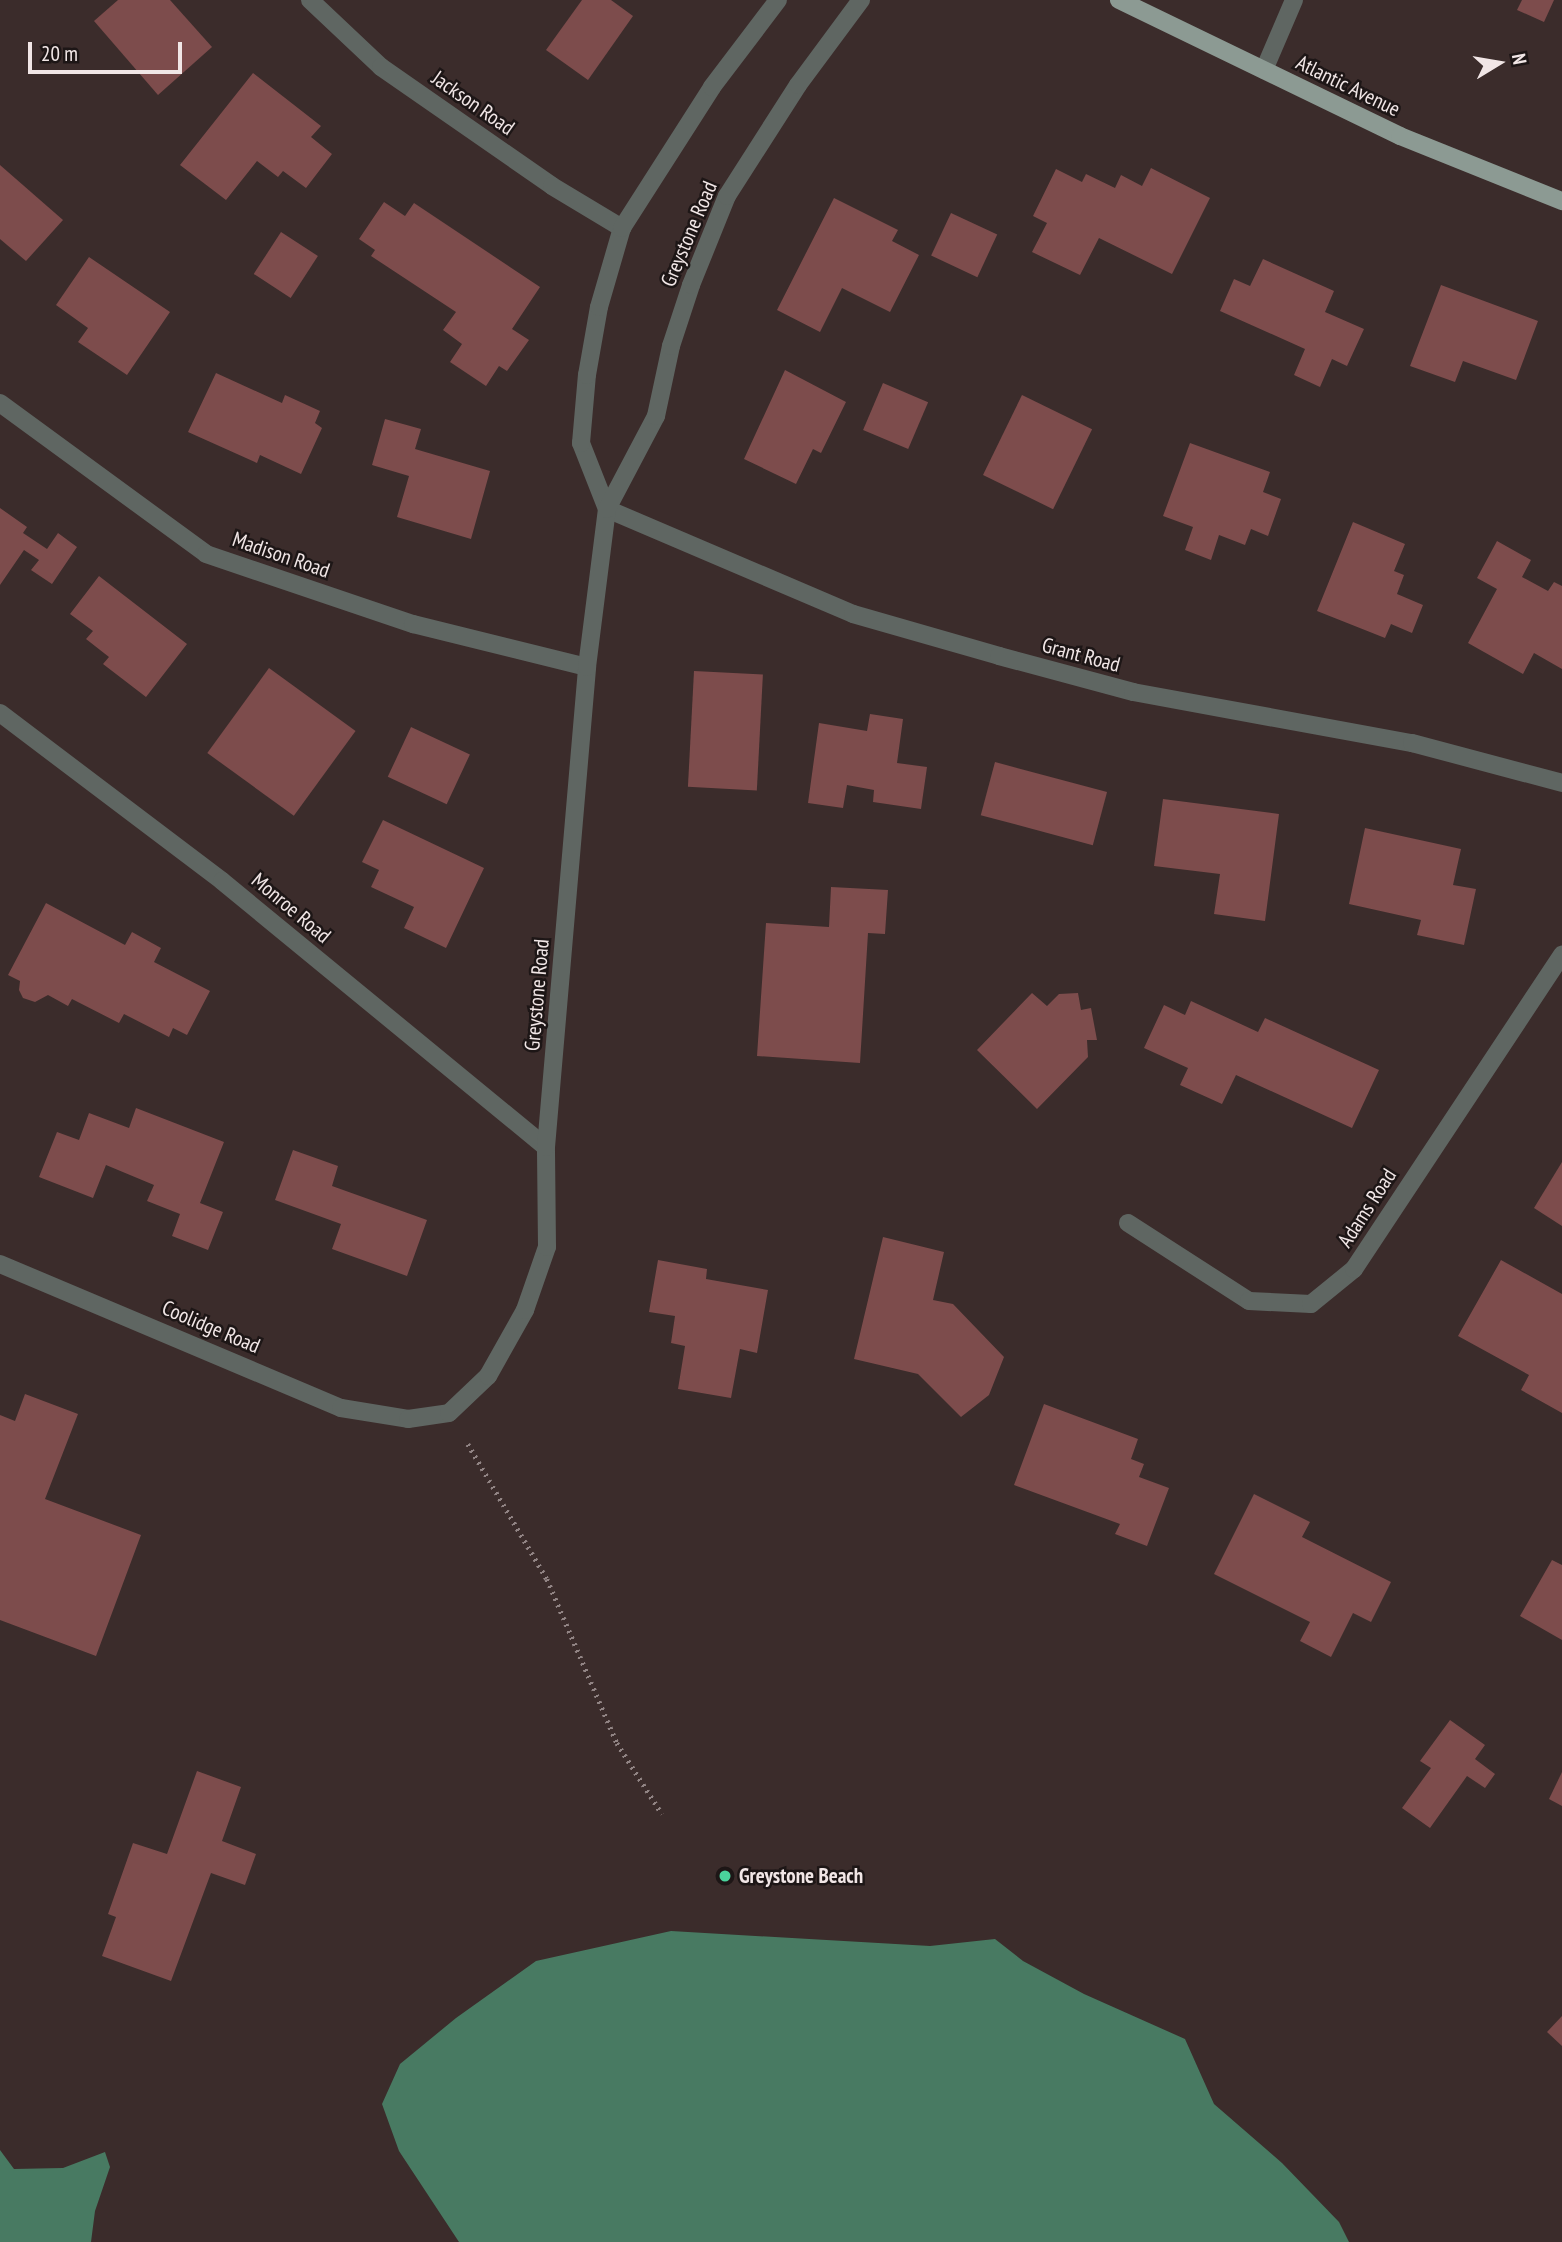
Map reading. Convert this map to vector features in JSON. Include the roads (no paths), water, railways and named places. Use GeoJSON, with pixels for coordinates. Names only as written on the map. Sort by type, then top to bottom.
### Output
{"type":"FeatureCollection","features":[{"type":"Feature","properties":{"kind":"main road","name":"Atlantic Avenue"},"geometry":{"type":"LineString","coordinates":[[1118,0],[1400,136],[1562,201]]}},
{"type":"Feature","properties":{"kind":"street","name":"Jackson Road"},"geometry":{"type":"LineString","coordinates":[[310,0],[381,67],[552,186],[622,228]]}},
{"type":"Feature","properties":{"kind":"street","name":"Greystone Road"},"geometry":{"type":"LineString","coordinates":[[607,509],[582,443],[587,375],[599,307],[622,228],[712,87],[778,0]]}},
{"type":"Feature","properties":{"kind":"street","name":"Greystone Road"},"geometry":{"type":"LineString","coordinates":[[408,1419],[449,1413],[488,1376],[525,1310],[547,1247],[546,1147],[587,667],[607,509],[656,416],[671,346],[691,285],[727,196],[798,85],[861,0]]}},
{"type":"Feature","properties":{"kind":"street"},"geometry":{"type":"LineString","coordinates":[[1264,70],[1294,0]]}},
{"type":"Feature","properties":{"kind":"street","name":"Madison Road"},"geometry":{"type":"LineString","coordinates":[[0,403],[206,554],[413,624],[587,667]]}},
{"type":"Feature","properties":{"kind":"street","name":"Grant Road"},"geometry":{"type":"LineString","coordinates":[[607,509],[853,614],[1133,692],[1412,743],[1562,783]]}},
{"type":"Feature","properties":{"kind":"street","name":"Monroe Road"},"geometry":{"type":"LineString","coordinates":[[0,713],[222,881],[546,1147]]}},
{"type":"Feature","properties":{"kind":"street","name":"Adams Road"},"geometry":{"type":"LineString","coordinates":[[1128,1223],[1249,1301],[1311,1304],[1354,1269],[1562,955]]}},
{"type":"Feature","properties":{"kind":"street","name":"Coolidge Road"},"geometry":{"type":"LineString","coordinates":[[0,1264],[341,1408],[408,1419]]}},
{"type":"Feature","properties":{"kind":"place","name":"Greystone Beach"},"geometry":{"type":"Point","coordinates":[725,1876]}}]}
